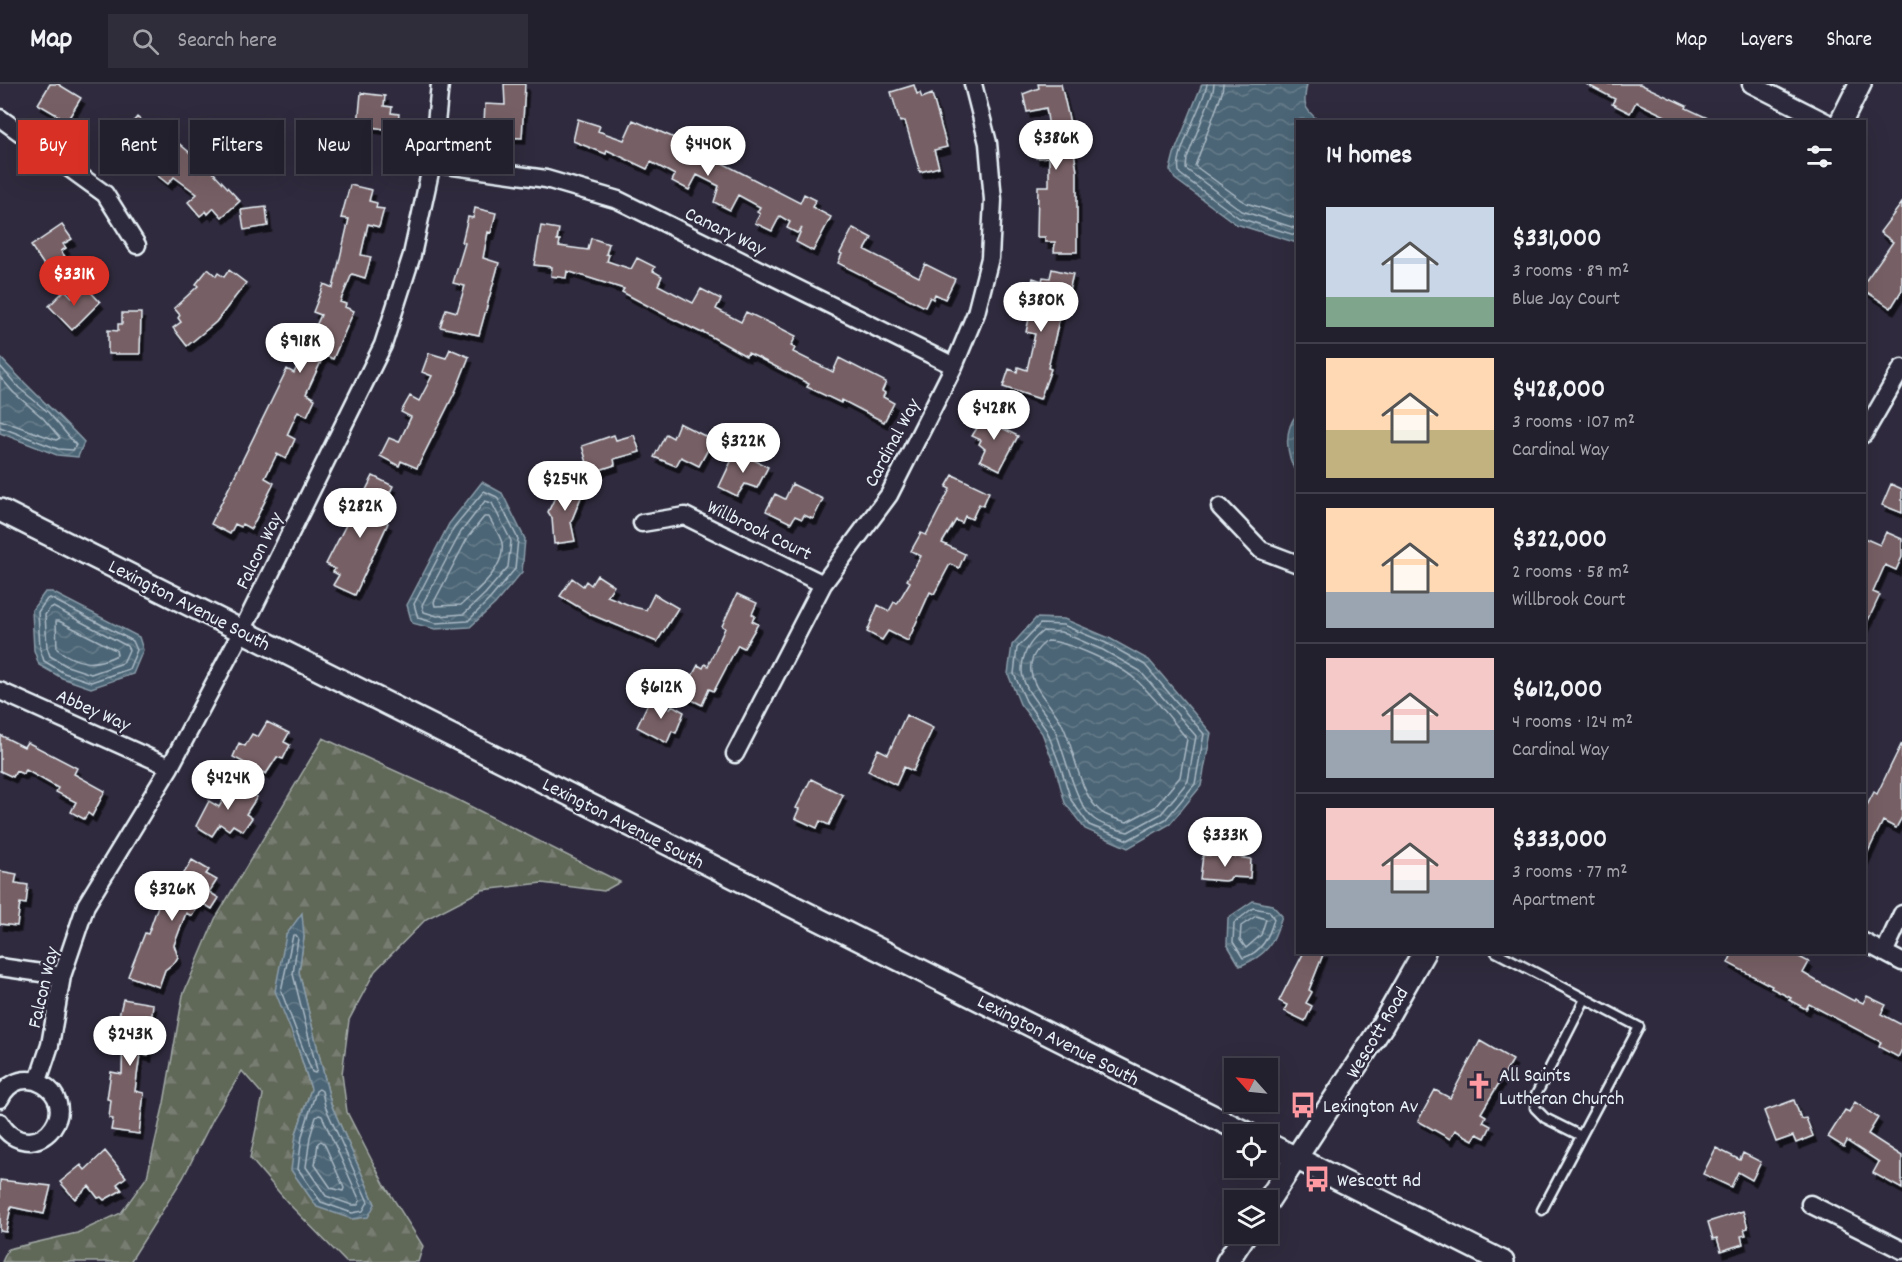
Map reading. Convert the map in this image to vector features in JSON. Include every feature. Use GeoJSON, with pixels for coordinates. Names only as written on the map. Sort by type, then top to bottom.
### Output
{"type":"FeatureCollection","features":[{"type":"Feature","properties":{"kind":"street","name":"Falcon Way"},"geometry":{"type":"LineString","coordinates":[[436,120],[440,84]]}},
{"type":"Feature","properties":{"kind":"street","name":"Cardinal Way"},"geometry":{"type":"LineString","coordinates":[[735,754],[823,584],[889,495],[954,366],[976,313],[990,258],[993,200],[988,143],[973,84]]}},
{"type":"Feature","properties":{"kind":"street"},"geometry":{"type":"LineString","coordinates":[[1751,84],[1822,120]]}},
{"type":"Feature","properties":{"kind":"street"},"geometry":{"type":"LineString","coordinates":[[1841,120],[1860,84]]}},
{"type":"Feature","properties":{"kind":"street"},"geometry":{"type":"LineString","coordinates":[[0,118],[105,194],[137,245]]}},
{"type":"Feature","properties":{"kind":"street","name":"Falcon Way"},"geometry":{"type":"LineString","coordinates":[[38,1082],[50,1045],[62,976],[86,904],[170,766],[242,631],[383,345],[412,255],[430,174]]}},
{"type":"Feature","properties":{"kind":"street","name":"Canary Way"},"geometry":{"type":"LineString","coordinates":[[510,174],[546,179],[618,200],[954,366]]}},
{"type":"Feature","properties":{"kind":"street"},"geometry":{"type":"LineString","coordinates":[[1866,431],[1902,368]]}},
{"type":"Feature","properties":{"kind":"street"},"geometry":{"type":"LineString","coordinates":[[1220,507],[1261,550],[1296,563]]}},
{"type":"Feature","properties":{"kind":"street","name":"Lexington Avenue South"},"geometry":{"type":"LineString","coordinates":[[0,510],[1228,1124]]}},
{"type":"Feature","properties":{"kind":"street","name":"Willbrook Court"},"geometry":{"type":"LineString","coordinates":[[642,523],[685,516],[823,584]]}},
{"type":"Feature","properties":{"kind":"street","name":"Abbey Way"},"geometry":{"type":"LineString","coordinates":[[0,692],[170,766]]}},
{"type":"Feature","properties":{"kind":"street"},"geometry":{"type":"LineString","coordinates":[[1884,953],[1902,914]]}},
{"type":"Feature","properties":{"kind":"street"},"geometry":{"type":"LineString","coordinates":[[1866,943],[1902,962]]}},
{"type":"Feature","properties":{"kind":"street","name":"Wescott Road"},"geometry":{"type":"LineString","coordinates":[[1275,1190],[1382,1026],[1423,954]]}},
{"type":"Feature","properties":{"kind":"street"},"geometry":{"type":"LineString","coordinates":[[0,967],[62,976]]}},
{"type":"Feature","properties":{"kind":"street"},"geometry":{"type":"LineString","coordinates":[[0,1099],[10,1086],[19,1081],[28,1080],[47,1086],[54,1094],[58,1104],[55,1124],[49,1132],[31,1141],[11,1136],[0,1122]]}},
{"type":"Feature","properties":{"kind":"street"},"geometry":{"type":"LineString","coordinates":[[1278,1148],[1503,1262]]}},
{"type":"Feature","properties":{"kind":"street"},"geometry":{"type":"LineString","coordinates":[[1810,1204],[1902,1250]]}},
{"type":"Feature","properties":{"kind":"street"},"geometry":{"type":"LineString","coordinates":[[1227,1262],[1239,1244]]}},
{"type":"Feature","properties":{"kind":"lane"},"geometry":{"type":"LineString","coordinates":[[1500,954],[1639,1027],[1542,1210]]}},
{"type":"Feature","properties":{"kind":"lane"},"geometry":{"type":"LineString","coordinates":[[1581,1136],[1545,1118],[1535,1108],[1536,1095],[1585,999]]}},
{"type":"Feature","properties":{"kind":"green space"},"geometry":{"type":"Polygon","coordinates":[[[323,738],[446,794],[620,882],[604,891],[542,883],[482,890],[426,919],[375,971],[349,1020],[342,1074],[347,1112],[384,1184],[423,1246],[418,1262],[346,1262],[289,1204],[250,1158],[263,1095],[242,1071],[214,1117],[183,1178],[130,1262],[2,1262],[8,1249],[77,1233],[121,1213],[147,1177],[164,1103],[183,995],[215,919],[323,738]],[[286,935],[298,1048],[311,1089],[296,1134],[375,1204],[331,1104],[299,972],[304,937],[286,935]]]}},
{"type":"Feature","properties":{"kind":"water"},"geometry":{"type":"Polygon","coordinates":[[[1202,84],[1307,84],[1305,96],[1307,109],[1318,120],[1296,120],[1296,243],[1236,224],[1175,179],[1170,170],[1174,154],[1202,84]]]}},
{"type":"Feature","properties":{"kind":"water"},"geometry":{"type":"Polygon","coordinates":[[[0,357],[84,442],[78,457],[57,455],[0,433],[0,357]]]}},
{"type":"Feature","properties":{"kind":"water"},"geometry":{"type":"Polygon","coordinates":[[[1296,416],[1296,472],[1288,451],[1288,435],[1296,416]]]}},
{"type":"Feature","properties":{"kind":"water"},"geometry":{"type":"Polygon","coordinates":[[[482,482],[502,493],[525,539],[522,572],[495,604],[470,627],[435,629],[412,623],[407,605],[449,524],[482,482]]]}},
{"type":"Feature","properties":{"kind":"water"},"geometry":{"type":"Polygon","coordinates":[[[45,592],[52,592],[139,637],[143,650],[133,674],[91,688],[62,678],[39,665],[34,650],[32,610],[45,592]]]}},
{"type":"Feature","properties":{"kind":"water"},"geometry":{"type":"Polygon","coordinates":[[[1036,618],[1064,619],[1109,638],[1149,660],[1211,733],[1201,786],[1170,824],[1128,848],[1085,829],[1065,803],[1042,733],[1020,704],[1008,674],[1012,645],[1036,618]]]}},
{"type":"Feature","properties":{"kind":"water"},"geometry":{"type":"Polygon","coordinates":[[[1253,901],[1272,905],[1282,916],[1276,934],[1263,953],[1240,966],[1227,944],[1228,918],[1253,901]]]}},
{"type":"Feature","properties":{"kind":"water"},"geometry":{"type":"Polygon","coordinates":[[[302,913],[304,937],[299,972],[331,1104],[375,1204],[368,1217],[352,1219],[317,1207],[291,1170],[296,1134],[311,1089],[298,1048],[275,991],[286,935],[302,913]]]}},
{"type":"Feature","properties":{"kind":"building"},"geometry":{"type":"Polygon","coordinates":[[[50,84],[58,84],[81,98],[68,120],[38,104],[50,84]]]}},
{"type":"Feature","properties":{"kind":"building"},"geometry":{"type":"Polygon","coordinates":[[[504,84],[525,84],[522,138],[513,138],[513,120],[484,120],[485,104],[505,105],[504,84]]]}},
{"type":"Feature","properties":{"kind":"building"},"geometry":{"type":"Polygon","coordinates":[[[1038,84],[1061,84],[1070,123],[1077,172],[1077,252],[1054,252],[1055,242],[1045,242],[1045,237],[1037,237],[1038,186],[1049,186],[1049,157],[1036,158],[1034,140],[1050,135],[1046,108],[1027,112],[1023,94],[1039,88],[1038,84]]]}},
{"type":"Feature","properties":{"kind":"building"},"geometry":{"type":"Polygon","coordinates":[[[1586,84],[1640,84],[1712,120],[1664,120],[1665,116],[1636,102],[1630,113],[1612,104],[1615,99],[1586,84]]]}},
{"type":"Feature","properties":{"kind":"building"},"geometry":{"type":"Polygon","coordinates":[[[914,85],[917,94],[920,93],[922,98],[932,94],[947,147],[934,150],[939,167],[920,172],[905,121],[900,122],[891,92],[914,85]]]}},
{"type":"Feature","properties":{"kind":"building"},"geometry":{"type":"Polygon","coordinates":[[[361,93],[385,96],[384,106],[392,107],[391,113],[399,114],[398,120],[383,120],[383,129],[371,127],[371,120],[358,120],[361,93]]]}},
{"type":"Feature","properties":{"kind":"building"},"geometry":{"type":"Polygon","coordinates":[[[578,119],[600,126],[598,131],[624,140],[633,120],[670,136],[800,203],[804,194],[816,200],[812,207],[831,217],[813,251],[796,242],[802,228],[797,233],[787,228],[790,222],[780,216],[772,231],[755,223],[760,214],[757,212],[760,207],[738,195],[730,210],[714,202],[719,186],[697,175],[689,190],[672,181],[675,175],[651,162],[647,169],[607,150],[606,154],[573,141],[578,119]]]}},
{"type":"Feature","properties":{"kind":"building"},"geometry":{"type":"Polygon","coordinates":[[[178,143],[190,153],[190,174],[215,174],[240,201],[222,217],[214,208],[208,214],[206,211],[200,216],[188,202],[197,194],[174,177],[168,184],[156,174],[178,174],[178,143]]]}},
{"type":"Feature","properties":{"kind":"building"},"geometry":{"type":"Polygon","coordinates":[[[350,185],[372,190],[369,201],[377,203],[376,208],[384,209],[379,227],[368,224],[361,255],[371,257],[365,278],[352,274],[340,302],[354,311],[333,359],[324,355],[306,394],[315,399],[307,416],[298,411],[287,435],[295,439],[286,459],[277,454],[265,478],[274,483],[251,529],[242,524],[241,527],[235,524],[230,534],[211,524],[287,369],[294,373],[321,315],[313,312],[324,284],[333,288],[349,219],[341,218],[350,185]]]}},
{"type":"Feature","properties":{"kind":"building"},"geometry":{"type":"Polygon","coordinates":[[[1902,203],[1902,290],[1891,308],[1866,291],[1866,280],[1893,242],[1880,232],[1902,203]]]}},
{"type":"Feature","properties":{"kind":"building"},"geometry":{"type":"Polygon","coordinates":[[[266,207],[268,226],[244,230],[241,210],[266,207]]]}},
{"type":"Feature","properties":{"kind":"building"},"geometry":{"type":"Polygon","coordinates":[[[475,208],[496,213],[491,233],[488,232],[483,258],[499,263],[479,335],[440,327],[446,309],[457,312],[465,286],[453,283],[465,243],[462,242],[468,217],[473,218],[475,208]]]}},
{"type":"Feature","properties":{"kind":"building"},"geometry":{"type":"Polygon","coordinates":[[[62,225],[72,239],[63,244],[66,248],[61,251],[68,261],[50,274],[31,246],[62,225]]]}},
{"type":"Feature","properties":{"kind":"building"},"geometry":{"type":"Polygon","coordinates":[[[541,226],[559,229],[557,240],[560,240],[559,246],[588,250],[591,238],[609,244],[606,254],[609,255],[607,261],[631,269],[637,258],[655,267],[653,271],[662,276],[658,285],[693,303],[701,289],[721,299],[716,309],[741,322],[746,312],[796,336],[791,346],[795,348],[793,352],[833,372],[839,358],[886,382],[882,391],[885,393],[883,397],[894,403],[884,422],[842,400],[841,403],[807,387],[809,384],[759,358],[748,353],[746,356],[703,332],[667,316],[622,292],[624,289],[567,271],[566,278],[551,276],[552,267],[534,265],[541,226]]]}},
{"type":"Feature","properties":{"kind":"building"},"geometry":{"type":"Polygon","coordinates":[[[853,228],[872,238],[865,250],[919,277],[925,264],[955,279],[945,299],[935,294],[933,299],[930,297],[925,307],[838,263],[842,254],[840,253],[853,228]]]}},
{"type":"Feature","properties":{"kind":"building"},"geometry":{"type":"Polygon","coordinates":[[[208,269],[216,276],[218,273],[224,277],[229,270],[246,283],[216,322],[187,346],[173,328],[181,322],[178,318],[180,315],[174,308],[198,286],[196,284],[208,269]]]}},
{"type":"Feature","properties":{"kind":"building"},"geometry":{"type":"Polygon","coordinates":[[[1052,269],[1073,274],[1066,303],[1063,303],[1048,368],[1051,369],[1040,399],[1003,387],[1009,369],[1017,372],[1018,367],[1027,370],[1035,334],[1026,332],[1034,297],[1028,296],[1033,278],[1042,281],[1043,277],[1050,278],[1052,269]]]}},
{"type":"Feature","properties":{"kind":"building"},"geometry":{"type":"Polygon","coordinates":[[[87,288],[100,302],[72,330],[49,306],[65,290],[73,298],[77,294],[79,296],[87,288]]]}},
{"type":"Feature","properties":{"kind":"building"},"geometry":{"type":"Polygon","coordinates":[[[122,313],[141,313],[140,354],[108,354],[108,330],[118,331],[118,324],[122,324],[122,313]]]}},
{"type":"Feature","properties":{"kind":"building"},"geometry":{"type":"Polygon","coordinates":[[[450,349],[469,357],[456,390],[417,468],[401,461],[399,466],[380,456],[389,438],[399,442],[411,417],[401,412],[410,396],[419,401],[432,376],[422,372],[429,353],[446,358],[450,349]]]}},
{"type":"Feature","properties":{"kind":"building"},"geometry":{"type":"Polygon","coordinates":[[[987,412],[1002,420],[1000,427],[1018,436],[1000,470],[980,460],[985,449],[979,444],[981,440],[972,436],[987,412]]]}},
{"type":"Feature","properties":{"kind":"building"},"geometry":{"type":"Polygon","coordinates":[[[679,423],[713,440],[699,466],[681,457],[676,466],[654,457],[666,434],[673,438],[679,423]]]}},
{"type":"Feature","properties":{"kind":"building"},"geometry":{"type":"Polygon","coordinates":[[[614,435],[616,440],[634,435],[640,452],[614,459],[615,465],[590,473],[582,446],[614,435]]]}},
{"type":"Feature","properties":{"kind":"building"},"geometry":{"type":"Polygon","coordinates":[[[736,451],[768,467],[757,488],[745,484],[737,496],[719,487],[736,451]]]}},
{"type":"Feature","properties":{"kind":"building"},"geometry":{"type":"Polygon","coordinates":[[[953,475],[989,492],[983,506],[979,504],[972,519],[965,516],[962,523],[956,520],[942,543],[965,554],[959,568],[950,564],[934,594],[930,592],[908,641],[888,631],[882,640],[867,632],[878,605],[889,611],[894,602],[897,604],[910,582],[907,580],[921,556],[911,551],[921,533],[926,535],[950,489],[946,487],[953,475]]]}},
{"type":"Feature","properties":{"kind":"building"},"geometry":{"type":"Polygon","coordinates":[[[373,476],[393,486],[377,518],[388,523],[355,595],[333,585],[339,575],[333,572],[335,569],[326,564],[349,519],[353,521],[367,498],[363,496],[373,476]]]}},
{"type":"Feature","properties":{"kind":"building"},"geometry":{"type":"Polygon","coordinates":[[[563,481],[584,490],[571,522],[575,541],[554,544],[552,518],[548,512],[563,481]]]}},
{"type":"Feature","properties":{"kind":"building"},"geometry":{"type":"Polygon","coordinates":[[[792,484],[823,499],[813,519],[804,515],[802,519],[795,516],[791,523],[766,511],[775,494],[785,499],[792,484]]]}},
{"type":"Feature","properties":{"kind":"building"},"geometry":{"type":"Polygon","coordinates":[[[1891,484],[1902,489],[1902,513],[1882,505],[1891,484]]]}},
{"type":"Feature","properties":{"kind":"building"},"geometry":{"type":"Polygon","coordinates":[[[1886,532],[1902,539],[1902,557],[1896,570],[1885,565],[1873,592],[1880,595],[1866,625],[1866,539],[1880,545],[1886,532]]]}},
{"type":"Feature","properties":{"kind":"building"},"geometry":{"type":"Polygon","coordinates":[[[597,575],[614,586],[607,596],[634,607],[646,610],[654,594],[678,608],[657,642],[592,615],[560,596],[572,578],[583,586],[586,581],[591,585],[597,575]]]}},
{"type":"Feature","properties":{"kind":"building"},"geometry":{"type":"Polygon","coordinates":[[[737,594],[757,603],[752,614],[755,616],[752,621],[758,624],[744,648],[738,645],[714,691],[709,689],[702,705],[682,695],[698,665],[703,668],[705,664],[708,666],[725,628],[722,626],[737,594]]]}},
{"type":"Feature","properties":{"kind":"building"},"geometry":{"type":"Polygon","coordinates":[[[650,699],[670,709],[672,705],[684,712],[676,733],[672,731],[667,743],[637,727],[650,699]]]}},
{"type":"Feature","properties":{"kind":"building"},"geometry":{"type":"Polygon","coordinates":[[[906,715],[933,728],[913,771],[904,767],[896,785],[868,771],[878,749],[888,754],[906,715]]]}},
{"type":"Feature","properties":{"kind":"building"},"geometry":{"type":"Polygon","coordinates":[[[267,722],[289,733],[284,742],[290,745],[283,759],[277,757],[266,774],[233,757],[239,743],[245,746],[252,734],[258,737],[267,722]]]}},
{"type":"Feature","properties":{"kind":"building"},"geometry":{"type":"Polygon","coordinates":[[[0,735],[24,747],[27,742],[77,768],[74,774],[105,791],[92,816],[88,813],[84,819],[71,812],[76,802],[56,792],[58,788],[26,770],[23,774],[16,771],[13,777],[0,771],[0,735]]]}},
{"type":"Feature","properties":{"kind":"building"},"geometry":{"type":"Polygon","coordinates":[[[1902,743],[1902,817],[1896,828],[1883,821],[1866,856],[1866,807],[1874,792],[1877,794],[1902,743]]]}},
{"type":"Feature","properties":{"kind":"building"},"geometry":{"type":"Polygon","coordinates":[[[811,779],[843,795],[829,825],[820,821],[817,828],[795,818],[799,809],[796,808],[811,779]]]}},
{"type":"Feature","properties":{"kind":"building"},"geometry":{"type":"Polygon","coordinates":[[[234,782],[257,797],[246,814],[252,818],[243,831],[233,825],[229,830],[220,824],[212,836],[196,826],[209,801],[219,807],[234,782]]]}},
{"type":"Feature","properties":{"kind":"building"},"geometry":{"type":"Polygon","coordinates":[[[1225,853],[1251,859],[1250,878],[1231,877],[1225,881],[1200,879],[1203,855],[1219,856],[1225,853]]]}},
{"type":"Feature","properties":{"kind":"building"},"geometry":{"type":"Polygon","coordinates":[[[192,860],[209,870],[206,874],[217,880],[209,892],[219,898],[212,909],[202,903],[192,916],[186,913],[174,945],[178,957],[165,970],[159,987],[128,976],[145,933],[148,934],[159,903],[155,901],[169,878],[178,883],[192,860]]]}},
{"type":"Feature","properties":{"kind":"building"},"geometry":{"type":"Polygon","coordinates":[[[0,871],[17,874],[15,883],[28,885],[26,904],[20,903],[17,926],[0,924],[0,871]]]}},
{"type":"Feature","properties":{"kind":"building"},"geometry":{"type":"Polygon","coordinates":[[[1303,954],[1323,954],[1309,990],[1312,992],[1306,1003],[1312,1006],[1305,1021],[1284,1011],[1287,1005],[1279,1001],[1303,954]]]}},
{"type":"Feature","properties":{"kind":"building"},"geometry":{"type":"Polygon","coordinates":[[[1732,954],[1794,954],[1809,962],[1803,973],[1820,983],[1854,1001],[1855,999],[1863,1003],[1867,996],[1886,1005],[1881,1014],[1902,1025],[1902,1049],[1898,1057],[1879,1047],[1881,1042],[1809,1004],[1806,1009],[1771,988],[1772,986],[1728,963],[1732,954]]]}},
{"type":"Feature","properties":{"kind":"building"},"geometry":{"type":"Polygon","coordinates":[[[123,999],[153,1004],[148,1056],[140,1054],[135,1091],[144,1093],[139,1134],[111,1130],[113,1119],[109,1118],[111,1100],[107,1099],[111,1072],[122,1074],[123,1026],[117,1025],[123,999]]]}},
{"type":"Feature","properties":{"kind":"building"},"geometry":{"type":"Polygon","coordinates":[[[1480,1041],[1513,1060],[1481,1113],[1486,1116],[1483,1122],[1491,1126],[1485,1138],[1477,1134],[1473,1140],[1455,1130],[1450,1139],[1418,1121],[1435,1090],[1450,1098],[1480,1041]]]}},
{"type":"Feature","properties":{"kind":"building"},"geometry":{"type":"Polygon","coordinates":[[[1794,1100],[1801,1119],[1806,1118],[1813,1136],[1796,1143],[1793,1136],[1776,1142],[1764,1111],[1794,1100]]]}},
{"type":"Feature","properties":{"kind":"building"},"geometry":{"type":"Polygon","coordinates":[[[1855,1102],[1878,1118],[1868,1134],[1902,1156],[1902,1189],[1873,1173],[1879,1162],[1847,1141],[1844,1147],[1828,1137],[1845,1110],[1849,1112],[1855,1102]]]}},
{"type":"Feature","properties":{"kind":"building"},"geometry":{"type":"Polygon","coordinates":[[[1716,1148],[1740,1160],[1743,1153],[1761,1162],[1752,1180],[1738,1172],[1731,1187],[1703,1174],[1716,1148]]]}},
{"type":"Feature","properties":{"kind":"building"},"geometry":{"type":"Polygon","coordinates":[[[105,1151],[126,1177],[117,1184],[122,1190],[104,1200],[101,1197],[98,1198],[89,1186],[75,1199],[60,1182],[81,1165],[85,1170],[105,1151]]]}},
{"type":"Feature","properties":{"kind":"building"},"geometry":{"type":"Polygon","coordinates":[[[0,1180],[51,1186],[44,1214],[11,1207],[6,1232],[0,1231],[0,1180]]]}},
{"type":"Feature","properties":{"kind":"building"},"geometry":{"type":"Polygon","coordinates":[[[1743,1211],[1748,1228],[1744,1229],[1746,1235],[1741,1236],[1743,1244],[1721,1251],[1717,1238],[1713,1239],[1708,1222],[1743,1211]]]}},
{"type":"Feature","properties":{"kind":"place","name":"All Saints Lutheran Church"},"geometry":{"type":"Point","coordinates":[1479,1086]}},
{"type":"Feature","properties":{"kind":"place","name":"Lexington Av"},"geometry":{"type":"Point","coordinates":[1303,1105]}},
{"type":"Feature","properties":{"kind":"place","name":"Wescott Rd"},"geometry":{"type":"Point","coordinates":[1317,1179]}}]}
